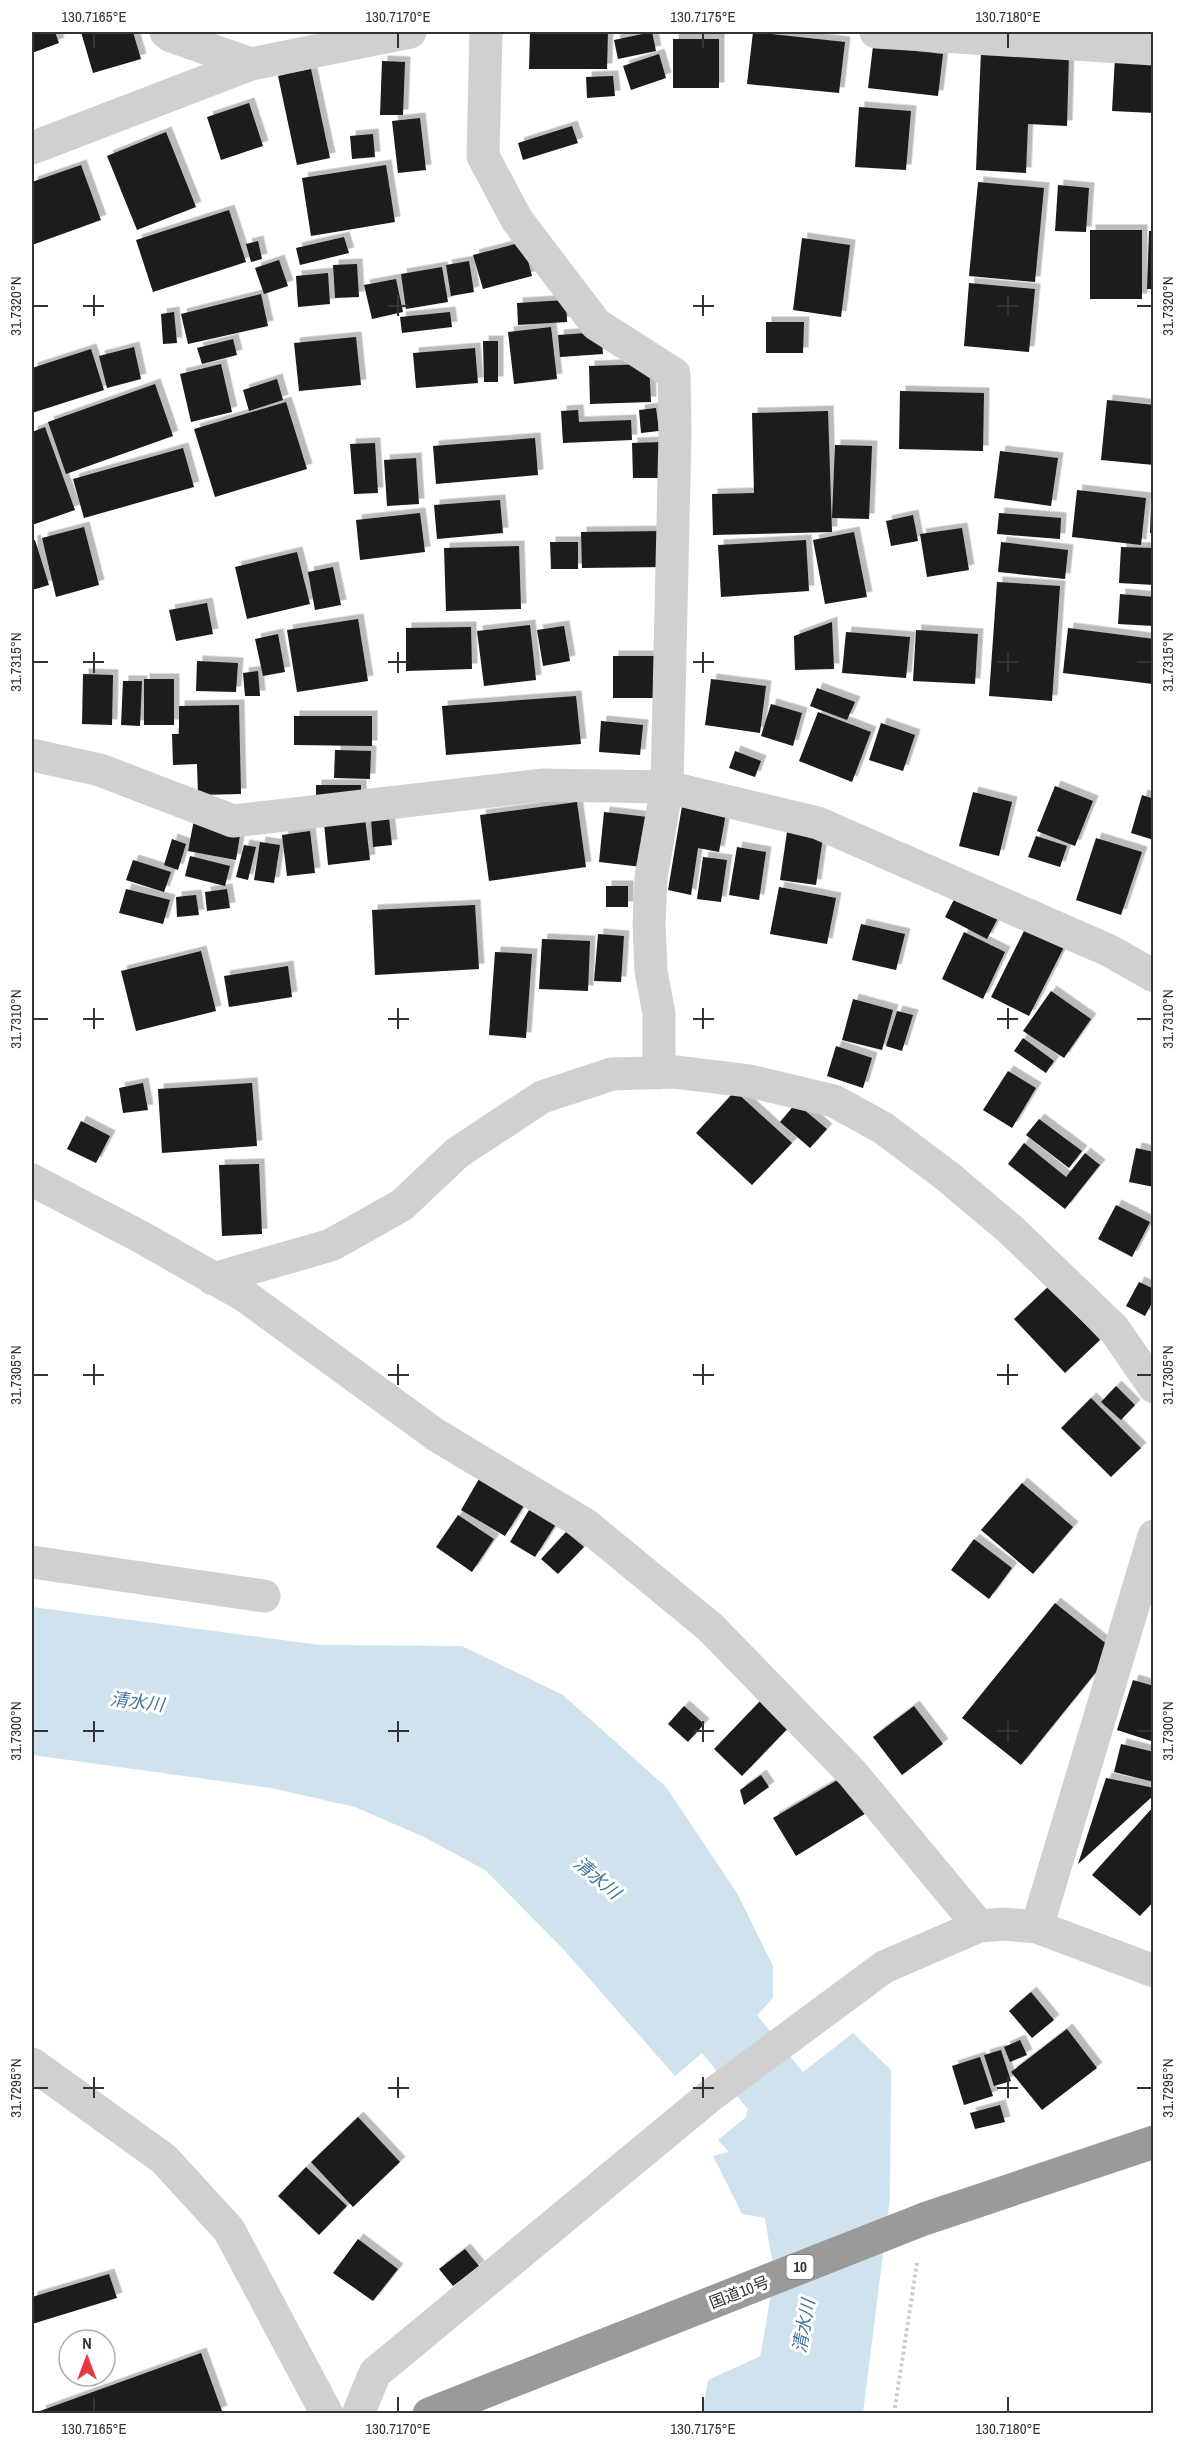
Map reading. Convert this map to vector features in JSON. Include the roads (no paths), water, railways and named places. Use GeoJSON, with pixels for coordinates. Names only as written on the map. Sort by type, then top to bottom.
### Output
{"type":"FeatureCollection","features":[{"type":"Feature","properties":{"kind":"highway","name":"国道10号"},"geometry":{"type":"LineString","coordinates":[[429,2414],[924,2219],[1154,2142]]}},
{"type":"Feature","properties":{"kind":"street"},"geometry":{"type":"LineString","coordinates":[[166,32],[171,36],[251,64]]}},
{"type":"Feature","properties":{"kind":"street"},"geometry":{"type":"LineString","coordinates":[[32,148],[251,64],[410,32]]}},
{"type":"Feature","properties":{"kind":"street"},"geometry":{"type":"LineString","coordinates":[[486,32],[483,156],[517,220],[596,324],[674,374],[675,433],[667,787],[651,877],[649,924],[651,971],[659,1014],[659,1073]]}},
{"type":"Feature","properties":{"kind":"street"},"geometry":{"type":"LineString","coordinates":[[876,32],[1154,49]]}},
{"type":"Feature","properties":{"kind":"street"},"geometry":{"type":"LineString","coordinates":[[32,755],[100,770],[233,821],[543,785],[667,787],[818,823],[1110,951],[1154,976]]}},
{"type":"Feature","properties":{"kind":"street"},"geometry":{"type":"LineString","coordinates":[[213,1279],[332,1245],[402,1204],[457,1152],[542,1097],[612,1074],[659,1073],[749,1081],[834,1101],[883,1128],[947,1176],[1010,1230],[1114,1329],[1154,1387]]}},
{"type":"Feature","properties":{"kind":"street"},"geometry":{"type":"LineString","coordinates":[[32,1180],[141,1237],[245,1296],[436,1435],[586,1524],[710,1627],[852,1773],[979,1926]]}},
{"type":"Feature","properties":{"kind":"street"},"geometry":{"type":"LineString","coordinates":[[1037,1927],[1154,1536]]}},
{"type":"Feature","properties":{"kind":"street"},"geometry":{"type":"LineString","coordinates":[[32,1562],[264,1596]]}},
{"type":"Feature","properties":{"kind":"street"},"geometry":{"type":"LineString","coordinates":[[358,2414],[375,2373],[710,2096],[884,1967],[979,1926],[1037,1927],[1154,1971]]}},
{"type":"Feature","properties":{"kind":"street"},"geometry":{"type":"LineString","coordinates":[[32,2064],[164,2159],[228,2230],[327,2414]]}},
{"type":"Feature","properties":{"kind":"water"},"geometry":{"type":"Polygon","coordinates":[[[32,1607],[320,1645],[462,1646],[563,1695],[666,1787],[737,1893],[773,1966],[773,1998],[757,2015],[803,2072],[853,2033],[891,2070],[890,2199],[863,2413],[702,2413],[708,2380],[802,2337],[813,2226],[742,2214],[713,2156],[729,2152],[718,2140],[751,2113],[702,2053],[675,2076],[564,1950],[485,1870],[424,1837],[355,1807],[271,1788],[32,1755],[32,1607]]]}},
{"type":"Feature","properties":{"kind":"waterway","name":"清水川"},"geometry":{"type":"LineString","coordinates":[[784,2120],[788,2128],[813,2274],[789,2414]]}}]}
